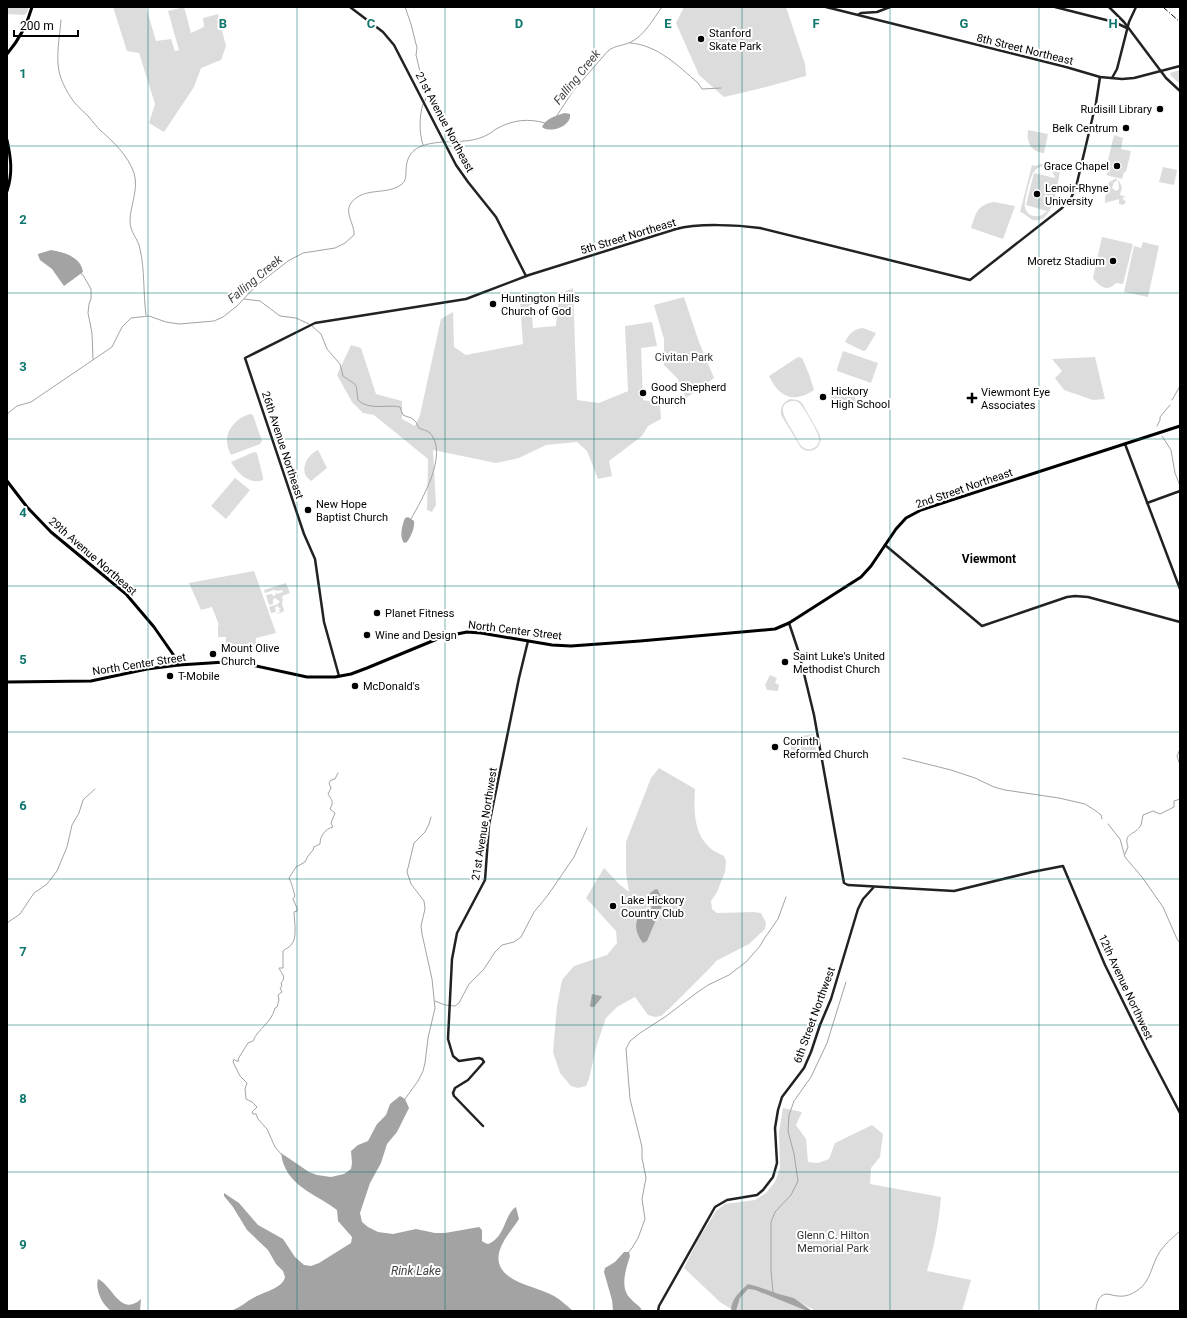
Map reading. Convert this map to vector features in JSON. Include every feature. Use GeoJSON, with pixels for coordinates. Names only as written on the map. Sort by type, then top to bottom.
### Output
{"type":"FeatureCollection","features":[{"type":"Feature","properties":{"kind":"main road"},"geometry":{"type":"LineString","coordinates":[[7,54],[24,30],[32,7]]}},
{"type":"Feature","properties":{"kind":"main road"},"geometry":{"type":"LineString","coordinates":[[7,140],[12,169],[7,191]]}},
{"type":"Feature","properties":{"kind":"main road","name":"2nd Street Northeast"},"geometry":{"type":"LineString","coordinates":[[789,623],[863,575],[873,564],[896,529],[906,518],[921,510],[1180,426]]}},
{"type":"Feature","properties":{"kind":"main road","name":"29th Avenue Northeast"},"geometry":{"type":"LineString","coordinates":[[7,481],[27,507],[51,532],[126,594],[154,627],[179,665]]}},
{"type":"Feature","properties":{"kind":"main road","name":"North Center Street"},"geometry":{"type":"LineString","coordinates":[[7,682],[91,681],[147,669],[211,663],[241,663],[307,677],[320,678],[339,676],[364,669],[429,642],[452,634],[468,632],[571,646],[766,631],[789,623]]}},
{"type":"Feature","properties":{"kind":"street","name":"21st Avenue Northeast"},"geometry":{"type":"LineString","coordinates":[[350,7],[384,32],[394,45],[456,165],[496,217],[526,276]]}},
{"type":"Feature","properties":{"kind":"street"},"geometry":{"type":"LineString","coordinates":[[826,7],[859,14],[877,12],[890,7]]}},
{"type":"Feature","properties":{"kind":"street"},"geometry":{"type":"LineString","coordinates":[[1055,7],[1114,22],[1128,28]]}},
{"type":"Feature","properties":{"kind":"street"},"geometry":{"type":"LineString","coordinates":[[1109,7],[1124,22],[1161,71],[1180,91]]}},
{"type":"Feature","properties":{"kind":"street"},"geometry":{"type":"LineString","coordinates":[[1112,78],[1117,69],[1130,18],[1136,7]]}},
{"type":"Feature","properties":{"kind":"street","name":"8th Street Northeast"},"geometry":{"type":"LineString","coordinates":[[859,14],[861,16],[1100,77],[1130,79],[1180,66]]}},
{"type":"Feature","properties":{"kind":"street","name":"5th Street Northeast"},"geometry":{"type":"LineString","coordinates":[[245,358],[315,323],[477,296],[526,276],[682,227],[738,226],[760,228],[784,233],[860,254],[970,280],[1046,222],[1070,201],[1076,187],[1096,103],[1100,77]]}},
{"type":"Feature","properties":{"kind":"street","name":"26th Avenue Northeast"},"geometry":{"type":"LineString","coordinates":[[245,358],[304,534],[314,555],[324,622],[339,676]]}},
{"type":"Feature","properties":{"kind":"street"},"geometry":{"type":"LineString","coordinates":[[1125,444],[1180,589]]}},
{"type":"Feature","properties":{"kind":"street"},"geometry":{"type":"LineString","coordinates":[[1147,503],[1180,491]]}},
{"type":"Feature","properties":{"kind":"street"},"geometry":{"type":"LineString","coordinates":[[885,545],[954,601],[982,626],[1056,600],[1075,596],[1088,597],[1180,622]]}},
{"type":"Feature","properties":{"kind":"street"},"geometry":{"type":"LineString","coordinates":[[789,623],[799,653],[814,715],[844,883],[848,885],[874,887]]}},
{"type":"Feature","properties":{"kind":"street","name":"21st Avenue Northwest"},"geometry":{"type":"LineString","coordinates":[[483,1126],[454,1096],[453,1093],[455,1088],[468,1080],[477,1071],[482,1065],[483,1061],[479,1058],[459,1061],[454,1058],[452,1053],[448,1039],[451,970],[455,939],[458,930],[485,880],[490,825],[519,678],[528,641]]}},
{"type":"Feature","properties":{"kind":"street","name":"12th Avenue Northwest"},"geometry":{"type":"LineString","coordinates":[[874,887],[954,892],[1026,873],[1063,866],[1110,975],[1180,1113]]}},
{"type":"Feature","properties":{"kind":"street","name":"6th Street Northwest"},"geometry":{"type":"LineString","coordinates":[[658,1311],[661,1301],[715,1207],[727,1200],[757,1194],[764,1190],[774,1177],[777,1162],[774,1135],[775,1122],[780,1104],[786,1091],[804,1068],[811,1052],[831,999],[858,909],[863,899],[874,887]]}},
{"type":"Feature","properties":{"kind":"green space"},"geometry":{"type":"Polygon","coordinates":[[[7,7],[29,7],[27,13],[24,15],[7,14],[7,7]]]}},
{"type":"Feature","properties":{"kind":"green space"},"geometry":{"type":"Polygon","coordinates":[[[113,7],[146,7],[156,41],[171,39],[175,51],[179,50],[168,11],[184,7],[191,33],[204,27],[203,18],[218,14],[226,46],[221,60],[201,68],[194,87],[164,132],[149,123],[155,104],[139,53],[127,51],[113,7]]]}},
{"type":"Feature","properties":{"kind":"green space"},"geometry":{"type":"Polygon","coordinates":[[[684,7],[786,7],[805,64],[806,76],[724,97],[699,75],[676,23],[684,7]]]}},
{"type":"Feature","properties":{"kind":"green space"},"geometry":{"type":"Polygon","coordinates":[[[1180,70],[1180,84],[1171,76],[1170,73],[1180,70]]]}},
{"type":"Feature","properties":{"kind":"green space"},"geometry":{"type":"Polygon","coordinates":[[[1028,130],[1048,134],[1044,153],[1036,151],[1030,146],[1028,130]]]}},
{"type":"Feature","properties":{"kind":"green space"},"geometry":{"type":"Polygon","coordinates":[[[1114,135],[1123,138],[1121,149],[1131,151],[1126,172],[1124,172],[1122,179],[1106,175],[1109,170],[1107,164],[1114,135]]]}},
{"type":"Feature","properties":{"kind":"green space"},"geometry":{"type":"Polygon","coordinates":[[[1048,164],[1056,171],[1060,172],[1053,203],[1050,210],[1040,220],[1033,220],[1020,212],[1032,165],[1048,164]],[[1040,167],[1033,173],[1025,200],[1026,211],[1034,216],[1044,214],[1047,211],[1026,205],[1034,173],[1055,178],[1050,169],[1040,167]]]}},
{"type":"Feature","properties":{"kind":"green space"},"geometry":{"type":"Polygon","coordinates":[[[1163,167],[1177,170],[1174,185],[1159,182],[1163,167]]]}},
{"type":"Feature","properties":{"kind":"green space"},"geometry":{"type":"Polygon","coordinates":[[[1117,178],[1112,188],[1116,191],[1119,189],[1118,179],[1122,187],[1120,195],[1126,197],[1122,198],[1126,202],[1123,205],[1119,204],[1119,199],[1105,203],[1109,182],[1117,178]]]}},
{"type":"Feature","properties":{"kind":"green space"},"geometry":{"type":"Polygon","coordinates":[[[994,202],[1015,206],[1003,239],[971,228],[978,210],[988,203],[994,202]]]}},
{"type":"Feature","properties":{"kind":"green space","name":"Moretz Stadium"},"geometry":{"type":"Polygon","coordinates":[[[1102,237],[1133,244],[1123,284],[1116,283],[1109,288],[1101,286],[1093,278],[1102,237]]]}},
{"type":"Feature","properties":{"kind":"green space"},"geometry":{"type":"Polygon","coordinates":[[[1143,242],[1159,246],[1148,297],[1124,292],[1134,246],[1141,248],[1143,242]]]}},
{"type":"Feature","properties":{"kind":"green space"},"geometry":{"type":"Polygon","coordinates":[[[573,288],[577,400],[599,403],[628,391],[625,326],[652,322],[657,346],[641,348],[643,400],[660,403],[661,419],[648,426],[642,436],[609,461],[612,476],[598,479],[587,451],[577,442],[546,445],[519,458],[496,463],[433,450],[436,505],[432,512],[427,510],[428,459],[374,415],[363,413],[352,402],[337,375],[351,345],[361,348],[376,394],[402,401],[402,419],[415,426],[420,415],[441,319],[453,312],[454,347],[466,355],[523,344],[520,301],[531,299],[533,328],[556,326],[559,294],[573,288]]]}},
{"type":"Feature","properties":{"kind":"green space","name":"Civitan Park"},"geometry":{"type":"Polygon","coordinates":[[[684,297],[699,342],[714,378],[686,398],[678,379],[664,365],[664,339],[654,305],[684,297]]]}},
{"type":"Feature","properties":{"kind":"green space"},"geometry":{"type":"Polygon","coordinates":[[[863,328],[876,333],[866,350],[863,351],[845,342],[852,332],[863,328]]]}},
{"type":"Feature","properties":{"kind":"green space"},"geometry":{"type":"Polygon","coordinates":[[[843,351],[878,363],[871,383],[837,371],[843,351]]]}},
{"type":"Feature","properties":{"kind":"green space"},"geometry":{"type":"Polygon","coordinates":[[[798,357],[802,358],[814,390],[800,397],[787,396],[777,389],[769,376],[798,357]]]}},
{"type":"Feature","properties":{"kind":"green space"},"geometry":{"type":"Polygon","coordinates":[[[1095,357],[1105,399],[1093,400],[1064,390],[1055,378],[1062,371],[1052,359],[1095,357]]]}},
{"type":"Feature","properties":{"kind":"green space"},"geometry":{"type":"Polygon","coordinates":[[[853,388],[856,402],[833,407],[830,392],[853,388]]]}},
{"type":"Feature","properties":{"kind":"green space"},"geometry":{"type":"Polygon","coordinates":[[[788,400],[798,400],[802,403],[819,433],[820,442],[819,446],[813,450],[809,451],[801,448],[781,415],[782,407],[788,400]],[[787,402],[784,405],[783,409],[785,417],[802,446],[807,449],[814,448],[819,443],[818,435],[804,409],[798,402],[787,402]]]}},
{"type":"Feature","properties":{"kind":"green space"},"geometry":{"type":"Polygon","coordinates":[[[250,414],[253,415],[262,441],[260,444],[231,455],[227,444],[228,433],[237,421],[250,414]]]}},
{"type":"Feature","properties":{"kind":"green space"},"geometry":{"type":"Polygon","coordinates":[[[318,450],[327,468],[311,481],[305,475],[304,467],[309,457],[318,450]]]}},
{"type":"Feature","properties":{"kind":"green space"},"geometry":{"type":"Polygon","coordinates":[[[254,452],[257,453],[263,480],[253,481],[244,477],[231,462],[254,452]]]}},
{"type":"Feature","properties":{"kind":"green space"},"geometry":{"type":"Polygon","coordinates":[[[235,478],[250,490],[226,519],[211,506],[235,478]]]}},
{"type":"Feature","properties":{"kind":"green space"},"geometry":{"type":"Polygon","coordinates":[[[254,571],[276,633],[256,638],[255,652],[225,648],[226,637],[218,637],[219,625],[212,607],[201,610],[189,583],[254,571]]]}},
{"type":"Feature","properties":{"kind":"green space"},"geometry":{"type":"Polygon","coordinates":[[[286,583],[290,593],[282,596],[283,597],[281,598],[283,599],[283,611],[285,611],[277,614],[281,609],[278,606],[275,607],[276,612],[271,613],[269,607],[278,604],[280,601],[276,598],[273,599],[273,604],[269,605],[266,595],[272,594],[273,596],[276,595],[275,592],[277,594],[283,592],[282,590],[274,590],[265,593],[264,590],[286,583]]]}},
{"type":"Feature","properties":{"kind":"green space"},"geometry":{"type":"Polygon","coordinates":[[[770,675],[777,678],[775,683],[779,685],[778,691],[767,690],[765,685],[770,675]]]}},
{"type":"Feature","properties":{"kind":"green space"},"geometry":{"type":"Polygon","coordinates":[[[814,734],[816,750],[795,753],[791,750],[791,738],[814,734]]]}},
{"type":"Feature","properties":{"kind":"green space","name":"Lake Hickory Country Club"},"geometry":{"type":"Polygon","coordinates":[[[659,768],[695,789],[694,804],[697,826],[703,840],[710,848],[724,856],[726,861],[725,872],[717,892],[711,901],[712,909],[717,913],[761,913],[766,923],[765,929],[749,944],[716,961],[661,1016],[655,1017],[648,1015],[635,997],[617,1007],[606,1018],[597,1044],[586,1086],[578,1088],[571,1086],[560,1073],[553,1052],[557,1006],[562,980],[574,966],[607,955],[617,943],[616,931],[586,898],[604,868],[629,892],[626,873],[626,842],[651,778],[659,768]]]}},
{"type":"Feature","properties":{"kind":"green space","name":"Glenn C. Hilton Memorial Park"},"geometry":{"type":"Polygon","coordinates":[[[783,1108],[802,1112],[796,1125],[806,1139],[808,1162],[818,1163],[829,1159],[835,1143],[872,1125],[883,1134],[880,1157],[871,1168],[870,1184],[941,1197],[936,1234],[927,1271],[971,1280],[962,1311],[816,1311],[794,1298],[748,1284],[739,1292],[731,1309],[720,1302],[684,1268],[698,1240],[716,1211],[725,1204],[755,1200],[766,1193],[775,1182],[780,1168],[779,1132],[783,1108]]]}},
{"type":"Feature","properties":{"kind":"green space"},"geometry":{"type":"Polygon","coordinates":[[[748,1289],[755,1290],[807,1311],[736,1311],[740,1298],[748,1289]]]}},
{"type":"Feature","properties":{"kind":"water"},"geometry":{"type":"Polygon","coordinates":[[[565,113],[570,114],[570,118],[568,122],[560,128],[550,130],[542,127],[548,120],[565,113]]]}},
{"type":"Feature","properties":{"kind":"water"},"geometry":{"type":"Polygon","coordinates":[[[51,250],[71,256],[82,267],[83,272],[64,286],[52,269],[40,260],[38,255],[51,250]]]}},
{"type":"Feature","properties":{"kind":"water"},"geometry":{"type":"Polygon","coordinates":[[[408,517],[414,521],[414,526],[407,542],[404,543],[402,540],[403,524],[405,518],[408,517]]]}},
{"type":"Feature","properties":{"kind":"water"},"geometry":{"type":"Polygon","coordinates":[[[656,889],[658,890],[663,903],[647,941],[643,943],[638,934],[636,923],[642,910],[651,910],[652,904],[650,893],[656,889]]]}},
{"type":"Feature","properties":{"kind":"water"},"geometry":{"type":"Polygon","coordinates":[[[592,994],[602,997],[594,1007],[590,1006],[592,994]]]}},
{"type":"Feature","properties":{"kind":"water","name":"Rink Lake"},"geometry":{"type":"Polygon","coordinates":[[[400,1096],[405,1099],[409,1108],[397,1132],[387,1144],[381,1163],[370,1183],[360,1213],[362,1222],[378,1232],[393,1234],[416,1229],[435,1233],[445,1233],[479,1227],[482,1230],[482,1241],[488,1244],[494,1241],[502,1231],[509,1215],[516,1207],[519,1219],[500,1248],[499,1263],[503,1271],[509,1277],[518,1282],[554,1296],[573,1311],[230,1311],[277,1287],[284,1281],[285,1277],[283,1271],[276,1264],[268,1250],[247,1230],[233,1207],[224,1196],[224,1193],[239,1203],[258,1225],[283,1239],[295,1257],[304,1265],[311,1266],[319,1263],[351,1243],[352,1237],[338,1221],[337,1210],[302,1188],[288,1173],[281,1153],[309,1172],[317,1175],[331,1177],[344,1174],[351,1169],[351,1151],[358,1145],[368,1141],[377,1124],[386,1115],[390,1104],[400,1096]]]}},
{"type":"Feature","properties":{"kind":"water"},"geometry":{"type":"Polygon","coordinates":[[[624,1252],[629,1252],[630,1256],[624,1278],[625,1289],[627,1295],[640,1307],[642,1311],[613,1311],[612,1300],[604,1272],[605,1268],[615,1262],[624,1252]]]}},
{"type":"Feature","properties":{"kind":"water"},"geometry":{"type":"Polygon","coordinates":[[[98,1279],[118,1300],[123,1303],[128,1305],[133,1304],[141,1299],[140,1311],[110,1310],[104,1304],[98,1292],[98,1279]]]}},
{"type":"Feature","properties":{"kind":"water"},"geometry":{"type":"Polygon","coordinates":[[[748,1284],[794,1298],[812,1311],[807,1311],[755,1290],[748,1289],[740,1298],[736,1311],[731,1311],[734,1299],[748,1284]]]}},
{"type":"Feature","properties":{"kind":"waterway"},"geometry":{"type":"LineString","coordinates":[[405,7],[417,48],[416,55],[426,96],[425,101]]}},
{"type":"Feature","properties":{"kind":"waterway","name":"Falling Creek"},"geometry":{"type":"LineString","coordinates":[[556,117],[573,91],[608,51],[636,39],[662,7]]}},
{"type":"Feature","properties":{"kind":"waterway"},"geometry":{"type":"LineString","coordinates":[[61,20],[58,47],[58,68],[63,83],[76,104],[120,150],[134,173],[135,191],[130,215],[130,225],[139,245],[142,257],[146,315]]}},
{"type":"Feature","properties":{"kind":"waterway"},"geometry":{"type":"LineString","coordinates":[[630,43],[650,48],[667,57],[698,83],[702,89],[721,88]]}},
{"type":"Feature","properties":{"kind":"waterway"},"geometry":{"type":"LineString","coordinates":[[423,104],[420,124],[423,145]]}},
{"type":"Feature","properties":{"kind":"waterway","name":"Falling Creek"},"geometry":{"type":"LineString","coordinates":[[445,142],[467,141],[480,138],[502,126],[514,122],[526,120],[545,123]]}},
{"type":"Feature","properties":{"kind":"waterway","name":"Falling Creek"},"geometry":{"type":"LineString","coordinates":[[7,414],[17,406],[31,402],[112,347],[122,327],[131,318],[149,316],[166,322],[179,324],[214,321],[223,317],[237,306],[256,286],[288,261],[303,253],[335,248],[345,243],[354,235],[349,215],[349,207],[351,203],[362,195],[390,190],[402,184],[406,178],[409,156],[417,148],[428,144],[442,142]]}},
{"type":"Feature","properties":{"kind":"waterway"},"geometry":{"type":"LineString","coordinates":[[80,273],[83,275],[91,289],[91,299],[88,313],[92,333],[93,359]]}},
{"type":"Feature","properties":{"kind":"waterway"},"geometry":{"type":"LineString","coordinates":[[244,299],[260,301],[280,316],[296,318],[309,324]]}},
{"type":"Feature","properties":{"kind":"waterway"},"geometry":{"type":"LineString","coordinates":[[312,326],[321,334],[327,349],[340,364],[343,376],[356,385],[358,400],[373,406],[400,407],[403,415],[413,419],[419,428],[430,433],[435,442],[437,452],[432,476],[427,489],[411,519]]}},
{"type":"Feature","properties":{"kind":"waterway"},"geometry":{"type":"LineString","coordinates":[[1172,400],[1180,386]]}},
{"type":"Feature","properties":{"kind":"waterway"},"geometry":{"type":"LineString","coordinates":[[1157,426],[1160,417],[1170,405]]}},
{"type":"Feature","properties":{"kind":"waterway"},"geometry":{"type":"LineString","coordinates":[[1162,436],[1171,450],[1175,473],[1180,486]]}},
{"type":"Feature","properties":{"kind":"waterway"},"geometry":{"type":"LineString","coordinates":[[1180,749],[1177,756],[1180,765]]}},
{"type":"Feature","properties":{"kind":"waterway"},"geometry":{"type":"LineString","coordinates":[[903,758],[951,770],[1005,790],[1059,798],[1085,804],[1101,815],[1102,819]]}},
{"type":"Feature","properties":{"kind":"waterway"},"geometry":{"type":"LineString","coordinates":[[281,1154],[275,1147],[267,1129],[258,1119],[256,1114],[253,1114],[252,1112],[257,1107],[246,1099],[245,1089],[247,1083],[240,1076],[233,1062],[234,1059],[239,1061],[238,1059],[248,1043],[253,1041],[258,1032],[271,1018],[275,1008],[277,1007],[279,1000],[278,995],[282,992],[280,988],[284,979],[279,968],[283,968],[283,951],[291,945],[295,934],[294,912],[297,911],[297,908],[293,899],[295,896],[289,878],[296,867],[305,862],[314,847],[320,844],[324,833],[333,827],[331,823],[335,813],[330,809],[332,803],[328,794],[331,788],[329,783],[331,780],[335,779],[338,773]]}},
{"type":"Feature","properties":{"kind":"waterway"},"geometry":{"type":"LineString","coordinates":[[7,923],[20,914],[34,893],[47,884],[57,871],[67,847],[72,825],[79,813],[83,800],[95,789]]}},
{"type":"Feature","properties":{"kind":"waterway"},"geometry":{"type":"LineString","coordinates":[[1125,854],[1128,847],[1128,836],[1139,828],[1143,815],[1153,811],[1160,814],[1174,807],[1174,801],[1180,799]]}},
{"type":"Feature","properties":{"kind":"waterway"},"geometry":{"type":"LineString","coordinates":[[405,1099],[418,1081],[423,1071],[428,1038],[435,1008],[432,979],[421,926],[425,909],[424,901],[411,884],[407,872],[414,843],[425,832],[431,817]]}},
{"type":"Feature","properties":{"kind":"waterway"},"geometry":{"type":"LineString","coordinates":[[1108,824],[1120,839],[1125,857],[1142,877],[1163,907],[1180,943]]}},
{"type":"Feature","properties":{"kind":"waterway"},"geometry":{"type":"LineString","coordinates":[[435,1001],[445,1005],[455,1006],[459,1003],[469,984],[484,969],[495,952],[502,945],[514,942],[521,937],[534,912],[548,895],[574,857],[587,828]]}},
{"type":"Feature","properties":{"kind":"waterway"},"geometry":{"type":"LineString","coordinates":[[628,1253],[638,1238],[645,1219],[642,1199],[646,1178],[642,1158],[642,1147],[630,1099],[626,1049],[630,1041],[640,1033],[665,1017],[708,985],[729,975],[746,962],[760,946],[778,919],[786,897]]}},
{"type":"Feature","properties":{"kind":"waterway"},"geometry":{"type":"LineString","coordinates":[[773,1292],[771,1270],[771,1222],[775,1212],[791,1195],[798,1181],[794,1154],[788,1131],[789,1115],[794,1101],[811,1077],[827,1043],[846,982]]}},
{"type":"Feature","properties":{"kind":"waterway"},"geometry":{"type":"LineString","coordinates":[[1096,1311],[1096,1306],[1101,1296],[1106,1294],[1126,1296],[1138,1290],[1146,1282],[1161,1250],[1180,1231]]}},
{"type":"Feature","properties":{"kind":"railway"},"geometry":{"type":"LineString","coordinates":[[1163,7],[1180,22]]}},
{"type":"Feature","properties":{"kind":"place","name":"Stanford Skate Park"},"geometry":{"type":"Point","coordinates":[701,39]}},
{"type":"Feature","properties":{"kind":"place","name":"Rudisill Library"},"geometry":{"type":"Point","coordinates":[1160,109]}},
{"type":"Feature","properties":{"kind":"place","name":"Belk Centrum"},"geometry":{"type":"Point","coordinates":[1126,128]}},
{"type":"Feature","properties":{"kind":"place","name":"Grace Chapel"},"geometry":{"type":"Point","coordinates":[1117,166]}},
{"type":"Feature","properties":{"kind":"place","name":"Lenoir-Rhyne University"},"geometry":{"type":"Point","coordinates":[1037,194]}},
{"type":"Feature","properties":{"kind":"place","name":"Moretz Stadium"},"geometry":{"type":"Point","coordinates":[1113,261]}},
{"type":"Feature","properties":{"kind":"place","name":"Huntington Hills Church of God"},"geometry":{"type":"Point","coordinates":[493,304]}},
{"type":"Feature","properties":{"kind":"place","name":"Good Shepherd Church"},"geometry":{"type":"Point","coordinates":[643,393]}},
{"type":"Feature","properties":{"kind":"place","name":"Hickory High School"},"geometry":{"type":"Point","coordinates":[823,397]}},
{"type":"Feature","properties":{"kind":"place","name":"Viewmont Eye Associates"},"geometry":{"type":"Point","coordinates":[972,398]}},
{"type":"Feature","properties":{"kind":"place","name":"New Hope Baptist Church"},"geometry":{"type":"Point","coordinates":[308,510]}},
{"type":"Feature","properties":{"kind":"place","name":"Planet Fitness"},"geometry":{"type":"Point","coordinates":[377,613]}},
{"type":"Feature","properties":{"kind":"place","name":"Wine and Design"},"geometry":{"type":"Point","coordinates":[367,635]}},
{"type":"Feature","properties":{"kind":"place","name":"Mount Olive Church"},"geometry":{"type":"Point","coordinates":[213,654]}},
{"type":"Feature","properties":{"kind":"place","name":"Saint Luke's United Methodist Church"},"geometry":{"type":"Point","coordinates":[785,662]}},
{"type":"Feature","properties":{"kind":"place","name":"T-Mobile"},"geometry":{"type":"Point","coordinates":[170,676]}},
{"type":"Feature","properties":{"kind":"place","name":"McDonald's"},"geometry":{"type":"Point","coordinates":[355,686]}},
{"type":"Feature","properties":{"kind":"place","name":"Corinth Reformed Church"},"geometry":{"type":"Point","coordinates":[775,747]}},
{"type":"Feature","properties":{"kind":"place","name":"Lake Hickory Country Club"},"geometry":{"type":"Point","coordinates":[613,906]}},
{"type":"Feature","properties":{"kind":"district","name":"Viewmont"},"geometry":{"type":"Point","coordinates":[989,559]}}]}
